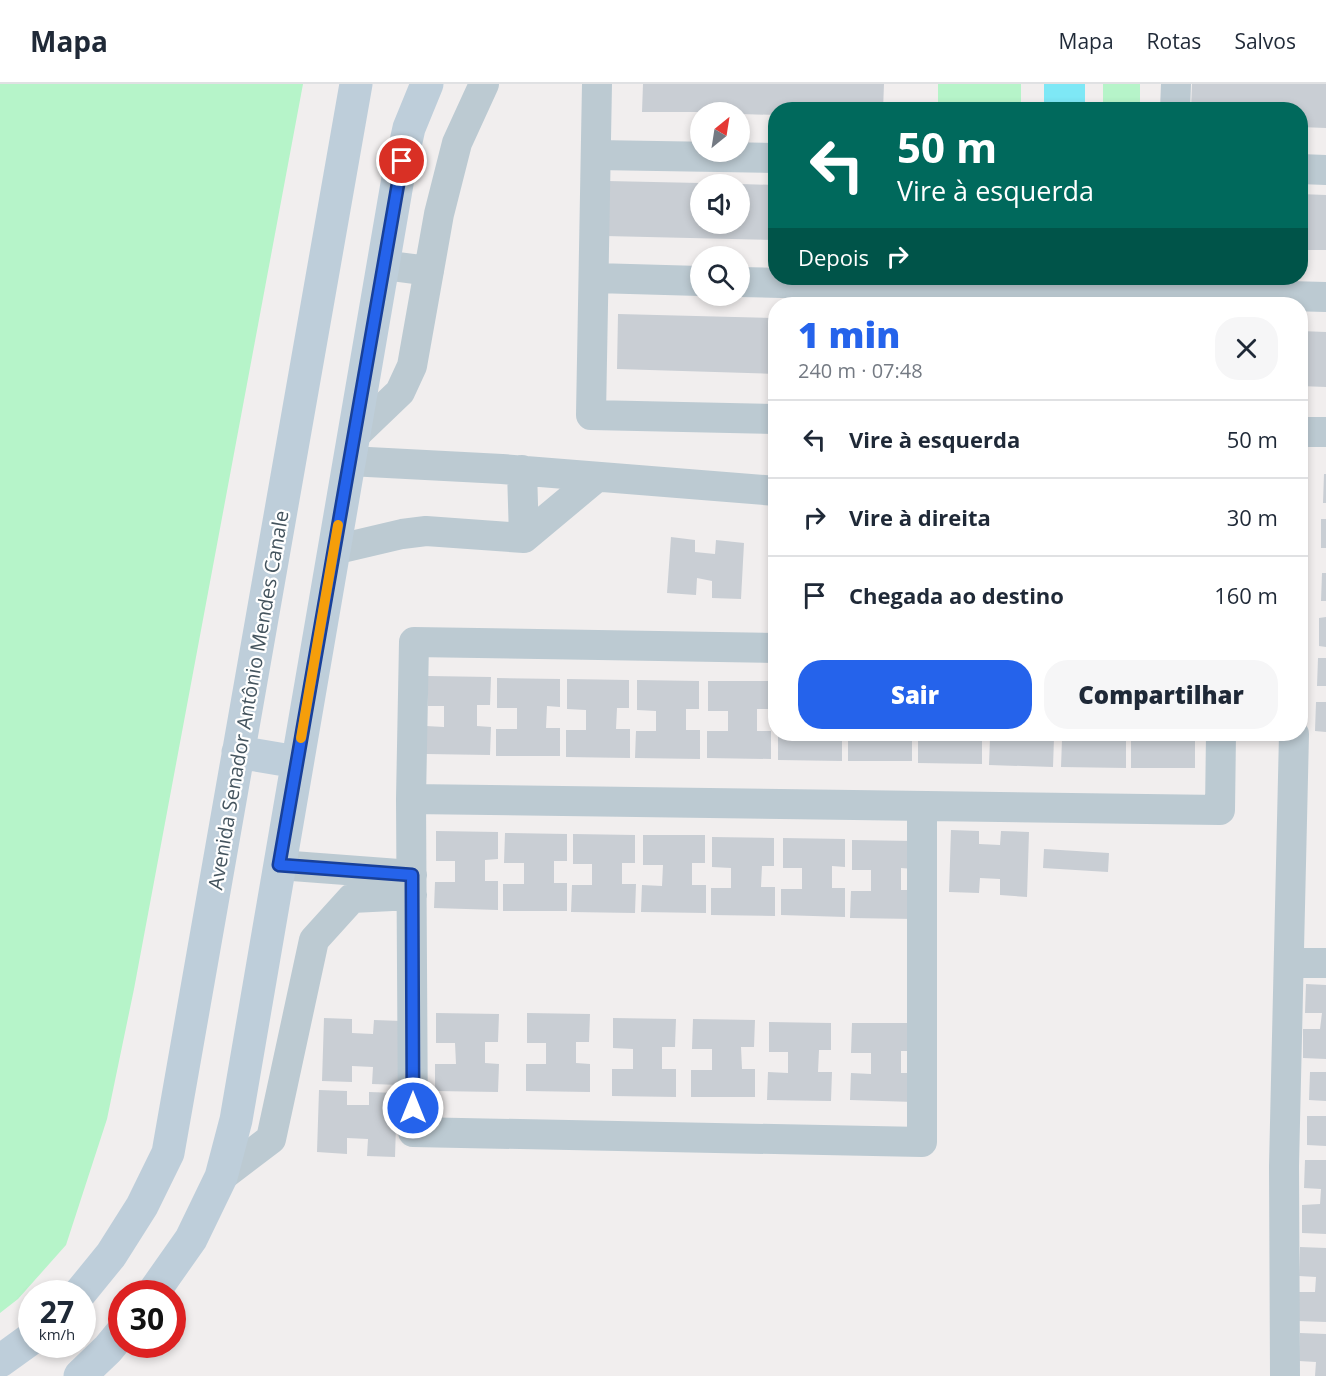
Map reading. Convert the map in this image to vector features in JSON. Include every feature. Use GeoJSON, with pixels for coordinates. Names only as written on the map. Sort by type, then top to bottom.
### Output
{"type":"FeatureCollection","features":[{"type":"Feature","properties":{"kind":"main road","name":"Avenida Senador Antônio Mendes Canale"},"geometry":{"type":"LineString","coordinates":[[91,1280],[111,1256],[136,1216],[168,1153],[356,84]]}},
{"type":"Feature","properties":{"kind":"main road"},"geometry":{"type":"LineString","coordinates":[[162,1280],[191,1239],[221,1177],[236,1120],[398,178],[410,128],[427,84]]}},
{"type":"Feature","properties":{"kind":"main road"},"geometry":{"type":"LineString","coordinates":[[238,752],[297,762]]}},
{"type":"Feature","properties":{"kind":"main road"},"geometry":{"type":"LineString","coordinates":[[0,1361],[18,1348]]}},
{"type":"Feature","properties":{"kind":"main road"},"geometry":{"type":"LineString","coordinates":[[80,1376],[108,1349]]}},
{"type":"Feature","properties":{"kind":"street"},"geometry":{"type":"LineString","coordinates":[[351,449],[400,392],[412,366],[439,214],[457,143],[484,84]]}},
{"type":"Feature","properties":{"kind":"street"},"geometry":{"type":"LineString","coordinates":[[597,84],[591,415],[768,419]]}},
{"type":"Feature","properties":{"kind":"street"},"geometry":{"type":"LineString","coordinates":[[1175,102],[1176,84]]}},
{"type":"Feature","properties":{"kind":"street"},"geometry":{"type":"LineString","coordinates":[[596,155],[768,158]]}},
{"type":"Feature","properties":{"kind":"street"},"geometry":{"type":"LineString","coordinates":[[1308,169],[1326,170]]}},
{"type":"Feature","properties":{"kind":"street"},"geometry":{"type":"LineString","coordinates":[[383,266],[429,271]]}},
{"type":"Feature","properties":{"kind":"street"},"geometry":{"type":"LineString","coordinates":[[595,278],[690,281]]}},
{"type":"Feature","properties":{"kind":"street"},"geometry":{"type":"LineString","coordinates":[[750,282],[768,283]]}},
{"type":"Feature","properties":{"kind":"street"},"geometry":{"type":"LineString","coordinates":[[802,285],[884,289],[1168,291],[1326,297]]}},
{"type":"Feature","properties":{"kind":"street"},"geometry":{"type":"LineString","coordinates":[[1308,432],[1326,432]]}},
{"type":"Feature","properties":{"kind":"street"},"geometry":{"type":"LineString","coordinates":[[351,449],[522,470],[768,490]]}},
{"type":"Feature","properties":{"kind":"street"},"geometry":{"type":"LineString","coordinates":[[522,470],[524,538]]}},
{"type":"Feature","properties":{"kind":"street"},"geometry":{"type":"LineString","coordinates":[[334,550],[402,534],[426,531],[524,538],[597,477]]}},
{"type":"Feature","properties":{"kind":"street"},"geometry":{"type":"LineString","coordinates":[[768,648],[414,642],[411,799],[413,1132],[922,1142],[922,806]]}},
{"type":"Feature","properties":{"kind":"street"},"geometry":{"type":"LineString","coordinates":[[411,799],[1220,810],[1221,741]]}},
{"type":"Feature","properties":{"kind":"street"},"geometry":{"type":"LineString","coordinates":[[1286,1376],[1284,1166],[1294,741]]}},
{"type":"Feature","properties":{"kind":"street"},"geometry":{"type":"LineString","coordinates":[[279,865],[412,885]]}},
{"type":"Feature","properties":{"kind":"street"},"geometry":{"type":"LineString","coordinates":[[221,1177],[271,1139],[315,940],[352,898],[412,885]]}},
{"type":"Feature","properties":{"kind":"street"},"geometry":{"type":"LineString","coordinates":[[1289,963],[1326,963]]}},
{"type":"Feature","properties":{"kind":"green space"},"geometry":{"type":"Polygon","coordinates":[[[0,84],[303,84],[134,989],[107,1119],[66,1245],[35,1280],[18,1280],[18,1299],[0,1313],[0,84]]]}},
{"type":"Feature","properties":{"kind":"green space"},"geometry":{"type":"Polygon","coordinates":[[[938,84],[1021,84],[1021,102],[938,102],[938,84]]]}},
{"type":"Feature","properties":{"kind":"green space"},"geometry":{"type":"Polygon","coordinates":[[[1103,84],[1140,84],[1140,102],[1103,102],[1103,84]]]}},
{"type":"Feature","properties":{"kind":"water"},"geometry":{"type":"Polygon","coordinates":[[[1044,84],[1085,84],[1085,102],[1044,102],[1044,84]]]}},
{"type":"Feature","properties":{"kind":"building"},"geometry":{"type":"Polygon","coordinates":[[[643,84],[884,84],[883,102],[768,102],[768,115],[750,114],[750,102],[690,102],[690,112],[642,112],[643,84]]]}},
{"type":"Feature","properties":{"kind":"building"},"geometry":{"type":"Polygon","coordinates":[[[1192,84],[1326,84],[1326,128],[1308,127],[1308,102],[1191,102],[1192,84]]]}},
{"type":"Feature","properties":{"kind":"building"},"geometry":{"type":"Polygon","coordinates":[[[607,181],[690,183],[690,234],[750,234],[750,184],[768,185],[768,240],[605,236],[607,181]]]}},
{"type":"Feature","properties":{"kind":"building"},"geometry":{"type":"Polygon","coordinates":[[[1308,194],[1326,195],[1326,250],[1308,250],[1308,194]]]}},
{"type":"Feature","properties":{"kind":"building"},"geometry":{"type":"Polygon","coordinates":[[[618,314],[768,318],[768,374],[617,369],[618,314]]]}},
{"type":"Feature","properties":{"kind":"building"},"geometry":{"type":"Polygon","coordinates":[[[1308,331],[1326,332],[1326,387],[1308,386],[1308,331]]]}},
{"type":"Feature","properties":{"kind":"building"},"geometry":{"type":"Polygon","coordinates":[[[1324,474],[1326,474],[1326,503],[1323,503],[1324,474]]]}},
{"type":"Feature","properties":{"kind":"building"},"geometry":{"type":"Polygon","coordinates":[[[1321,519],[1326,519],[1326,548],[1321,548],[1321,519]]]}},
{"type":"Feature","properties":{"kind":"building"},"geometry":{"type":"Polygon","coordinates":[[[671,537],[695,540],[695,552],[715,554],[716,540],[744,543],[741,599],[712,598],[712,581],[697,578],[696,595],[667,593],[671,537]]]}},
{"type":"Feature","properties":{"kind":"building"},"geometry":{"type":"Polygon","coordinates":[[[1322,573],[1326,573],[1326,601],[1321,601],[1322,573]]]}},
{"type":"Feature","properties":{"kind":"building"},"geometry":{"type":"Polygon","coordinates":[[[1326,617],[1326,647],[1319,646],[1319,618],[1326,617]]]}},
{"type":"Feature","properties":{"kind":"building"},"geometry":{"type":"Polygon","coordinates":[[[1318,658],[1326,658],[1326,686],[1317,686],[1318,658]]]}},
{"type":"Feature","properties":{"kind":"building"},"geometry":{"type":"Polygon","coordinates":[[[428,676],[491,677],[490,705],[477,705],[477,726],[491,727],[490,755],[426,754],[426,726],[444,727],[444,706],[428,706],[428,676]]]}},
{"type":"Feature","properties":{"kind":"building"},"geometry":{"type":"Polygon","coordinates":[[[497,678],[560,679],[560,707],[547,706],[546,728],[560,728],[560,756],[496,756],[496,729],[517,729],[517,708],[497,708],[497,678]]]}},
{"type":"Feature","properties":{"kind":"building"},"geometry":{"type":"Polygon","coordinates":[[[567,679],[629,680],[629,708],[617,708],[616,729],[630,729],[630,758],[566,757],[566,730],[586,730],[586,710],[567,709],[567,679]]]}},
{"type":"Feature","properties":{"kind":"building"},"geometry":{"type":"Polygon","coordinates":[[[637,680],[699,681],[699,709],[686,709],[686,730],[700,730],[700,759],[635,758],[636,731],[656,731],[656,711],[637,710],[637,680]]]}},
{"type":"Feature","properties":{"kind":"building"},"geometry":{"type":"Polygon","coordinates":[[[708,681],[768,681],[768,709],[757,709],[757,731],[768,731],[768,741],[771,741],[771,759],[707,758],[707,731],[728,731],[728,711],[708,711],[708,681]]]}},
{"type":"Feature","properties":{"kind":"building"},"geometry":{"type":"Polygon","coordinates":[[[1316,702],[1326,702],[1326,732],[1315,731],[1316,702]]]}},
{"type":"Feature","properties":{"kind":"building"},"geometry":{"type":"Polygon","coordinates":[[[778,741],[842,741],[842,761],[778,760],[778,741]]]}},
{"type":"Feature","properties":{"kind":"building"},"geometry":{"type":"Polygon","coordinates":[[[848,741],[912,741],[912,761],[848,761],[848,741]]]}},
{"type":"Feature","properties":{"kind":"building"},"geometry":{"type":"Polygon","coordinates":[[[918,741],[982,741],[982,764],[918,763],[918,741]]]}},
{"type":"Feature","properties":{"kind":"building"},"geometry":{"type":"Polygon","coordinates":[[[990,741],[1054,741],[1053,767],[989,765],[990,741]]]}},
{"type":"Feature","properties":{"kind":"building"},"geometry":{"type":"Polygon","coordinates":[[[1062,741],[1126,741],[1126,768],[1061,767],[1062,741]]]}},
{"type":"Feature","properties":{"kind":"building"},"geometry":{"type":"Polygon","coordinates":[[[1131,741],[1195,741],[1195,768],[1131,768],[1131,741]]]}},
{"type":"Feature","properties":{"kind":"building"},"geometry":{"type":"Polygon","coordinates":[[[951,830],[979,831],[979,844],[1000,845],[1001,831],[1029,832],[1027,897],[1000,895],[1000,879],[980,878],[979,893],[949,892],[951,830]]]}},
{"type":"Feature","properties":{"kind":"building"},"geometry":{"type":"Polygon","coordinates":[[[436,831],[498,832],[498,859],[485,860],[485,881],[498,881],[498,910],[434,908],[435,882],[455,882],[455,861],[436,861],[436,831]]]}},
{"type":"Feature","properties":{"kind":"building"},"geometry":{"type":"Polygon","coordinates":[[[505,833],[567,834],[567,861],[554,861],[554,883],[567,883],[567,911],[503,911],[503,884],[524,884],[524,863],[504,863],[505,833]]]}},
{"type":"Feature","properties":{"kind":"building"},"geometry":{"type":"Polygon","coordinates":[[[573,834],[635,835],[635,863],[622,863],[622,884],[636,884],[635,913],[571,912],[572,885],[592,885],[592,864],[573,864],[573,834]]]}},
{"type":"Feature","properties":{"kind":"building"},"geometry":{"type":"Polygon","coordinates":[[[643,835],[705,835],[705,863],[692,863],[692,885],[706,885],[706,913],[641,912],[642,885],[662,886],[663,865],[643,865],[643,835]]]}},
{"type":"Feature","properties":{"kind":"building"},"geometry":{"type":"Polygon","coordinates":[[[712,837],[774,838],[774,866],[762,866],[761,887],[775,887],[775,916],[711,915],[711,888],[731,888],[731,868],[712,867],[712,837]]]}},
{"type":"Feature","properties":{"kind":"building"},"geometry":{"type":"Polygon","coordinates":[[[783,838],[845,839],[845,867],[832,866],[832,888],[845,888],[845,917],[781,915],[781,889],[802,889],[802,868],[783,868],[783,838]]]}},
{"type":"Feature","properties":{"kind":"building"},"geometry":{"type":"Polygon","coordinates":[[[852,840],[914,841],[914,869],[901,868],[901,890],[915,890],[915,919],[850,918],[851,891],[871,891],[871,870],[852,870],[852,840]]]}},
{"type":"Feature","properties":{"kind":"building"},"geometry":{"type":"Polygon","coordinates":[[[1044,849],[1109,853],[1108,872],[1043,868],[1044,849]]]}},
{"type":"Feature","properties":{"kind":"building"},"geometry":{"type":"Polygon","coordinates":[[[1306,984],[1326,985],[1326,1059],[1303,1058],[1303,1029],[1320,1029],[1322,1013],[1305,1013],[1306,984]]]}},
{"type":"Feature","properties":{"kind":"building"},"geometry":{"type":"Polygon","coordinates":[[[436,1013],[499,1014],[498,1042],[485,1042],[485,1063],[499,1064],[498,1092],[435,1091],[435,1064],[456,1064],[455,1043],[436,1043],[436,1013]]]}},
{"type":"Feature","properties":{"kind":"building"},"geometry":{"type":"Polygon","coordinates":[[[527,1013],[590,1014],[589,1042],[576,1042],[576,1063],[590,1064],[590,1092],[526,1091],[526,1064],[546,1064],[546,1043],[527,1043],[527,1013]]]}},
{"type":"Feature","properties":{"kind":"building"},"geometry":{"type":"Polygon","coordinates":[[[324,1018],[352,1019],[352,1033],[373,1034],[374,1020],[402,1021],[400,1085],[372,1084],[373,1067],[352,1066],[352,1082],[322,1081],[324,1018]]]}},
{"type":"Feature","properties":{"kind":"building"},"geometry":{"type":"Polygon","coordinates":[[[613,1018],[676,1019],[675,1047],[662,1047],[662,1069],[676,1069],[676,1097],[612,1096],[612,1069],[633,1069],[633,1049],[613,1048],[613,1018]]]}},
{"type":"Feature","properties":{"kind":"building"},"geometry":{"type":"Polygon","coordinates":[[[693,1019],[755,1020],[754,1047],[741,1047],[742,1069],[755,1069],[755,1097],[691,1097],[691,1070],[712,1070],[712,1049],[692,1049],[693,1019]]]}},
{"type":"Feature","properties":{"kind":"building"},"geometry":{"type":"Polygon","coordinates":[[[769,1022],[831,1023],[831,1050],[819,1050],[818,1072],[832,1072],[831,1101],[767,1100],[768,1072],[788,1073],[788,1052],[769,1052],[769,1022]]]}},
{"type":"Feature","properties":{"kind":"building"},"geometry":{"type":"Polygon","coordinates":[[[852,1023],[914,1023],[914,1051],[901,1051],[901,1073],[914,1073],[914,1102],[850,1100],[851,1073],[871,1074],[871,1053],[851,1053],[852,1023]]]}},
{"type":"Feature","properties":{"kind":"building"},"geometry":{"type":"Polygon","coordinates":[[[1310,1072],[1326,1072],[1326,1101],[1309,1100],[1310,1072]]]}},
{"type":"Feature","properties":{"kind":"building"},"geometry":{"type":"Polygon","coordinates":[[[319,1090],[347,1091],[347,1105],[369,1105],[369,1092],[397,1093],[395,1157],[367,1156],[368,1139],[347,1138],[347,1154],[317,1152],[319,1090]]]}},
{"type":"Feature","properties":{"kind":"building"},"geometry":{"type":"Polygon","coordinates":[[[1307,1116],[1326,1116],[1326,1146],[1307,1145],[1307,1116]]]}},
{"type":"Feature","properties":{"kind":"building"},"geometry":{"type":"Polygon","coordinates":[[[1305,1160],[1326,1160],[1326,1234],[1302,1233],[1302,1205],[1320,1204],[1321,1189],[1304,1188],[1305,1160]]]}},
{"type":"Feature","properties":{"kind":"building"},"geometry":{"type":"Polygon","coordinates":[[[1300,1247],[1326,1248],[1326,1322],[1297,1321],[1298,1292],[1315,1292],[1316,1277],[1299,1276],[1300,1247]]]}},
{"type":"Feature","properties":{"kind":"building"},"geometry":{"type":"Polygon","coordinates":[[[1300,1333],[1326,1334],[1326,1376],[1315,1376],[1316,1362],[1299,1361],[1300,1333]]]}},
{"type":"Feature","properties":{"kind":"slow traffic"},"geometry":{"type":"LineString","coordinates":[[301,738],[338,525]]}},
{"type":"Feature","properties":{"kind":"route"},"geometry":{"type":"LineString","coordinates":[[402,161],[279,865],[412,875],[413,1108]]}}]}
